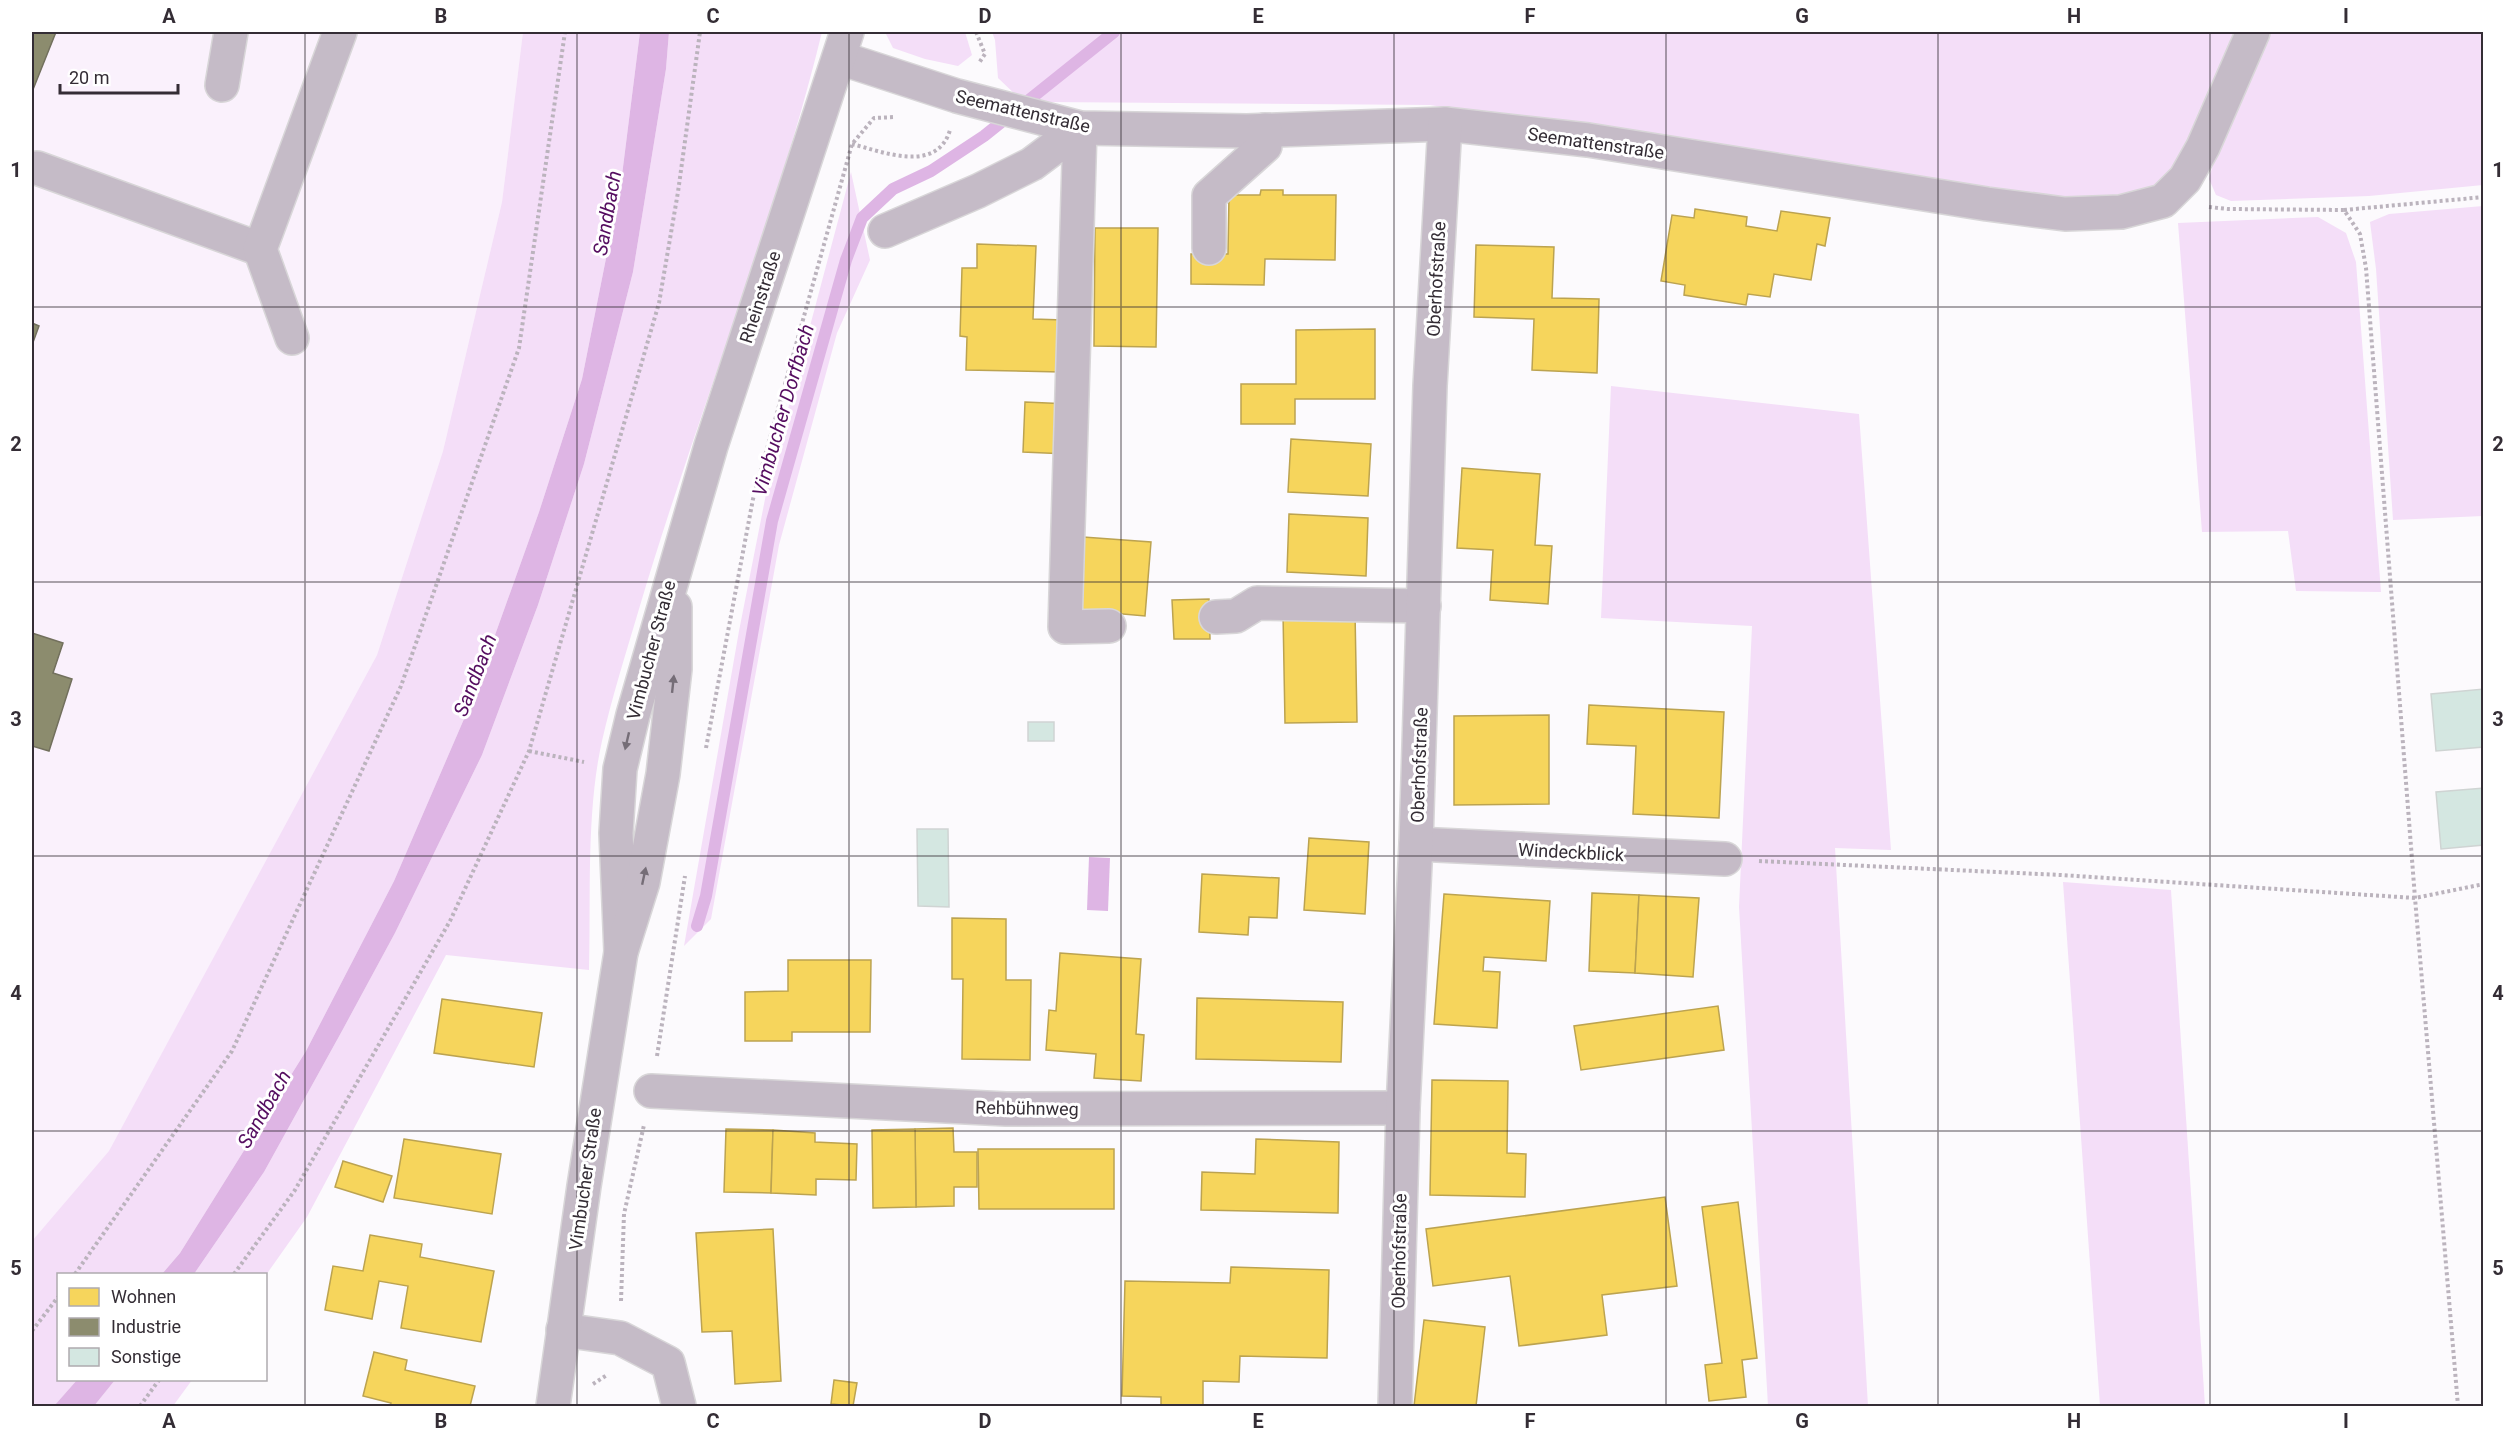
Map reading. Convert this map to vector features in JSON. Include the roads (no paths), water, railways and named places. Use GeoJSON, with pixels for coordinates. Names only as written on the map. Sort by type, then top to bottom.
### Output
{"type":"FeatureCollection","features":[{"type":"Feature","properties":{"kind":"street"},"geometry":{"type":"LineString","coordinates":[[222,85],[231,32]]}},
{"type":"Feature","properties":{"kind":"street"},"geometry":{"type":"LineString","coordinates":[[292,338],[260,249],[339,32]]}},
{"type":"Feature","properties":{"kind":"street","name":"Seemattenstraße"},"geometry":{"type":"LineString","coordinates":[[843,45],[954,111],[1080,128],[1265,130],[1445,124],[1587,140],[1987,204],[2065,214],[2121,212],[2163,201],[2185,179],[2203,147],[2253,32]]}},
{"type":"Feature","properties":{"kind":"street","name":"Rheinstraße"},"geometry":{"type":"LineString","coordinates":[[675,563],[843,45]]}},
{"type":"Feature","properties":{"kind":"street","name":"Oberhofstraße"},"geometry":{"type":"LineString","coordinates":[[1395,1407],[1403,1108],[1416,844],[1430,386],[1445,124]]}},
{"type":"Feature","properties":{"kind":"street"},"geometry":{"type":"LineString","coordinates":[[885,231],[978,191],[1032,164],[1080,128]]}},
{"type":"Feature","properties":{"kind":"street"},"geometry":{"type":"LineString","coordinates":[[1080,128],[1065,627],[1109,626]]}},
{"type":"Feature","properties":{"kind":"street"},"geometry":{"type":"LineString","coordinates":[[1209,248],[1209,196],[1265,146],[1265,130]]}},
{"type":"Feature","properties":{"kind":"street"},"geometry":{"type":"LineString","coordinates":[[37,168],[260,249]]}},
{"type":"Feature","properties":{"kind":"street","name":"Vimbucher Straße"},"geometry":{"type":"LineString","coordinates":[[554,1407],[563,1330],[621,952],[643,882],[663,774],[675,669],[675,563]]}},
{"type":"Feature","properties":{"kind":"street"},"geometry":{"type":"LineString","coordinates":[[1216,617],[1236,616],[1257,603],[1424,606]]}},
{"type":"Feature","properties":{"kind":"street","name":"Windeckblick"},"geometry":{"type":"LineString","coordinates":[[1416,844],[1725,859]]}},
{"type":"Feature","properties":{"kind":"street","name":"Rehbühnweg"},"geometry":{"type":"LineString","coordinates":[[651,1091],[1006,1109],[1403,1108]]}},
{"type":"Feature","properties":{"kind":"street"},"geometry":{"type":"LineString","coordinates":[[563,1330],[620,1338],[668,1363],[680,1407]]}},
{"type":"Feature","properties":{"kind":"waterway","name":"Vimbucher Dorfbach"},"geometry":{"type":"LineString","coordinates":[[697,926],[706,896],[772,521],[846,260],[862,218],[893,189],[931,171],[984,136],[1114,32]]}},
{"type":"Feature","properties":{"kind":"water label","name":"Sandbach"},"geometry":{"type":"Point","coordinates":[607,213]}},
{"type":"Feature","properties":{"kind":"water label","name":"Sandbach"},"geometry":{"type":"Point","coordinates":[475,675]}},
{"type":"Feature","properties":{"kind":"water label","name":"Sandbach"},"geometry":{"type":"Point","coordinates":[264,1109]}}]}
